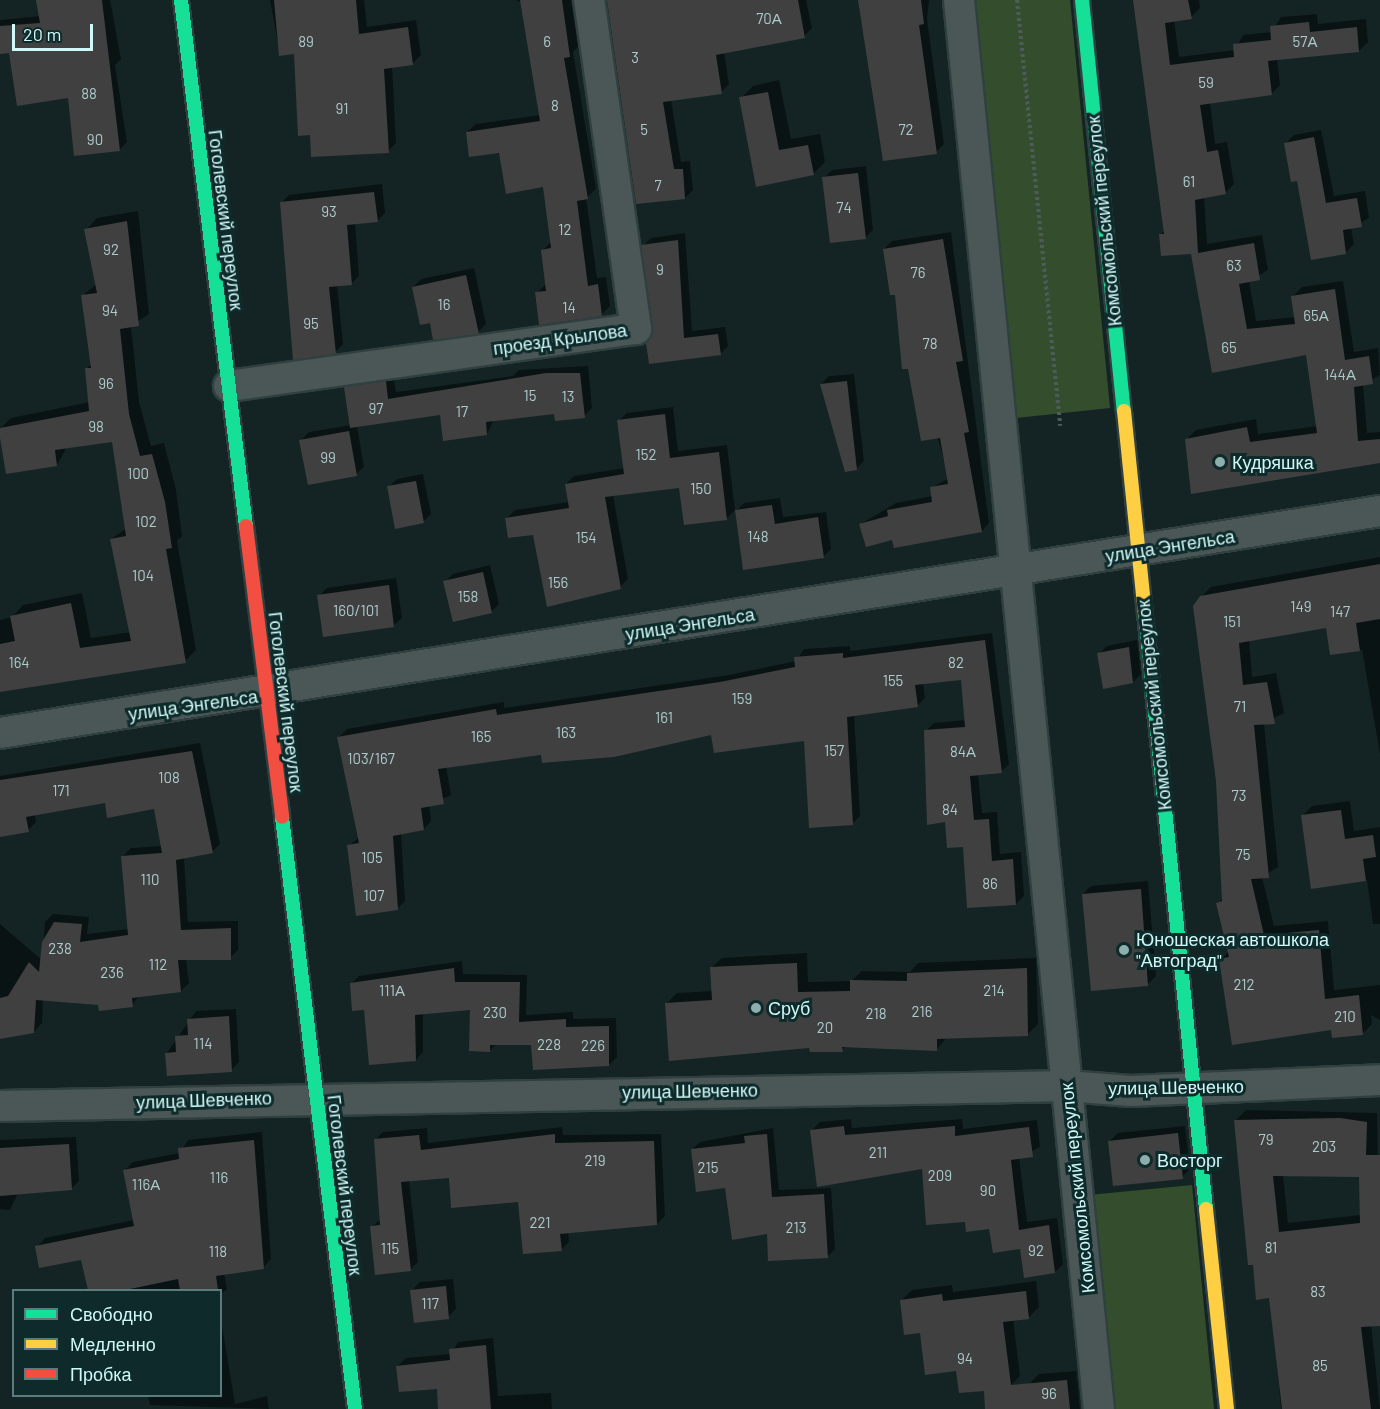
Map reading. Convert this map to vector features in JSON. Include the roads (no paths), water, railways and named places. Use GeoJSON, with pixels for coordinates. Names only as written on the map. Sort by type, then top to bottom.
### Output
{"type":"FeatureCollection","features":[{"type":"Feature","properties":{"kind":"main road","name":"Гоголевский переулок"},"geometry":{"type":"LineString","coordinates":[[181,0],[355,1409]]}},
{"type":"Feature","properties":{"kind":"main road","name":"Комсомольский переулок"},"geometry":{"type":"LineString","coordinates":[[1082,0],[1227,1409]]}},
{"type":"Feature","properties":{"kind":"street","name":"проезд Крылова"},"geometry":{"type":"LineString","coordinates":[[229,386],[636,329],[589,0]]}},
{"type":"Feature","properties":{"kind":"street","name":"Комсомольский переулок"},"geometry":{"type":"LineString","coordinates":[[959,0],[1099,1409]]}},
{"type":"Feature","properties":{"kind":"street","name":"улица Энгельса"},"geometry":{"type":"LineString","coordinates":[[0,733],[267,694],[1380,511]]}},
{"type":"Feature","properties":{"kind":"street","name":"улица Шевченко"},"geometry":{"type":"LineString","coordinates":[[0,1106],[316,1097],[1067,1086],[1194,1089],[1380,1080]]}},
{"type":"Feature","properties":{"kind":"place","name":"Кудряшка"},"geometry":{"type":"Point","coordinates":[1220,462]}},
{"type":"Feature","properties":{"kind":"place","name":"Юношеская автошкола \"Автоград\""},"geometry":{"type":"Point","coordinates":[1124,950]}},
{"type":"Feature","properties":{"kind":"place","name":"Сруб"},"geometry":{"type":"Point","coordinates":[756,1008]}},
{"type":"Feature","properties":{"kind":"place","name":"Восторг"},"geometry":{"type":"Point","coordinates":[1145,1160]}}]}
